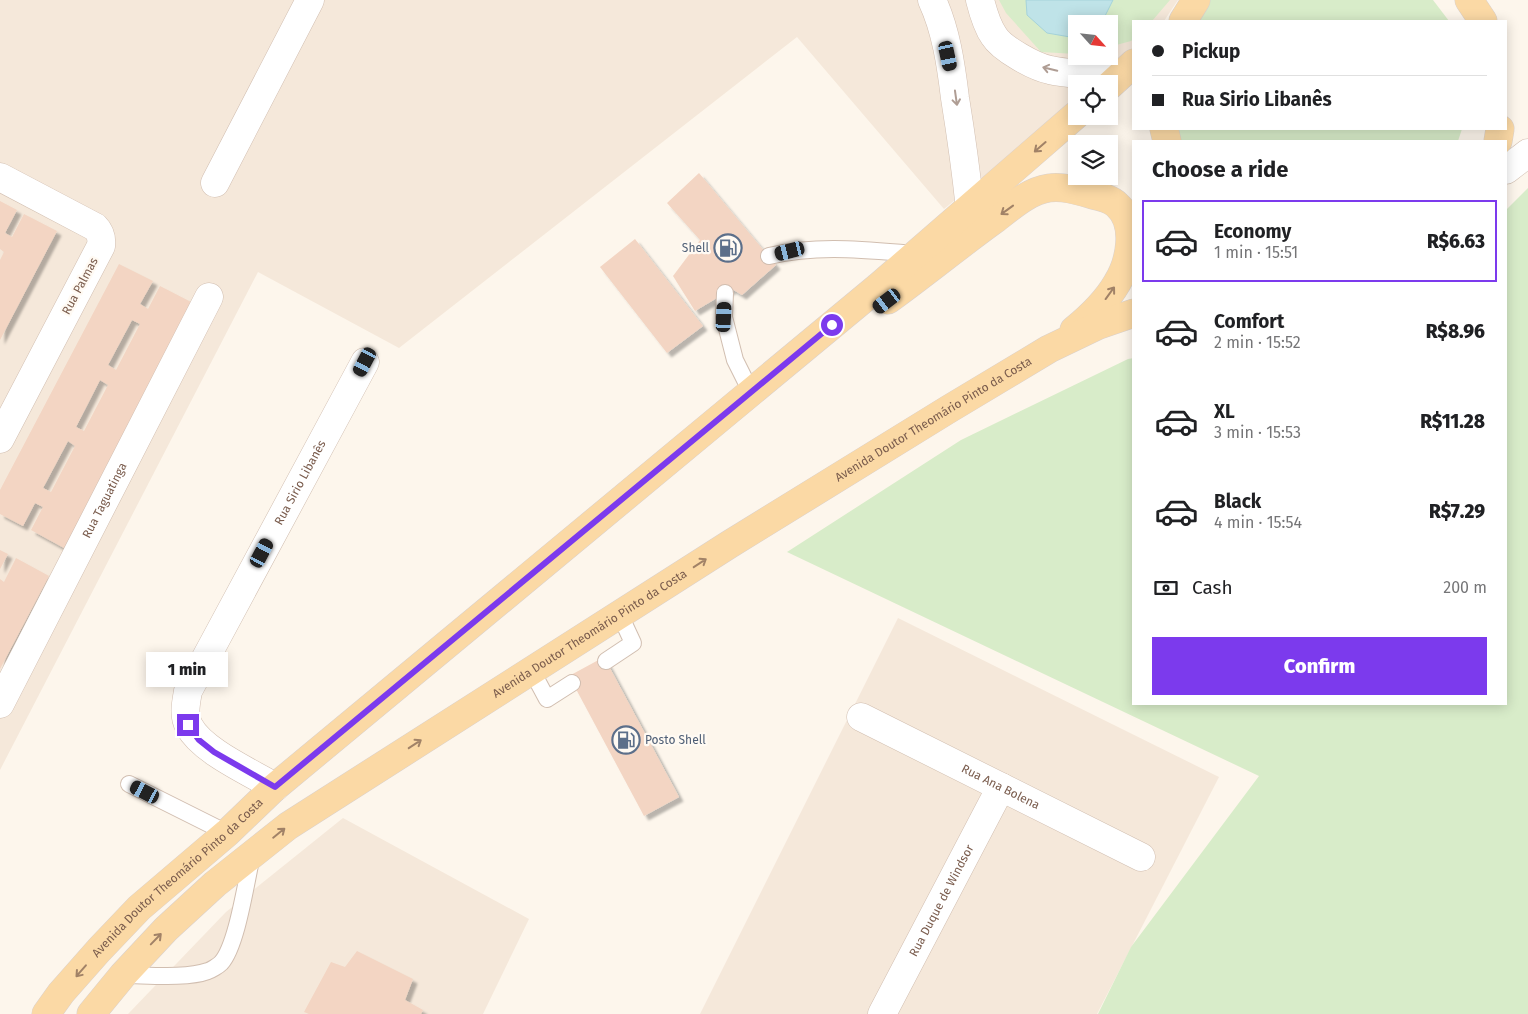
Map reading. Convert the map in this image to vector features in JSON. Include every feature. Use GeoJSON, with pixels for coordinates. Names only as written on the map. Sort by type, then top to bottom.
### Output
{"type":"FeatureCollection","features":[{"type":"Feature","properties":{"kind":"main road"},"geometry":{"type":"LineString","coordinates":[[1469,0],[1482,20]]}},
{"type":"Feature","properties":{"kind":"main road","name":"Avenida Doutor Theomário Pinto da Costa"},"geometry":{"type":"LineString","coordinates":[[46,1014],[99,950],[139,908],[227,834],[275,787],[817,338],[970,209],[1068,122]]}},
{"type":"Feature","properties":{"kind":"main road"},"geometry":{"type":"LineString","coordinates":[[817,338],[846,328],[872,312],[929,270],[953,249],[1034,192],[1049,188],[1063,188],[1110,200],[1118,206],[1130,229],[1128,251],[1118,282],[1108,297],[1090,317],[1049,350]]}},
{"type":"Feature","properties":{"kind":"main road","name":"Avenida Doutor Theomário Pinto da Costa"},"geometry":{"type":"LineString","coordinates":[[91,1014],[123,974],[166,929],[215,884],[288,826],[738,539],[949,409],[1049,350],[1099,325],[1132,315]]}},
{"type":"Feature","properties":{"kind":"street"},"geometry":{"type":"LineString","coordinates":[[215,183],[310,0]]}},
{"type":"Feature","properties":{"kind":"street"},"geometry":{"type":"LineString","coordinates":[[932,0],[945,40],[952,74],[970,209]]}},
{"type":"Feature","properties":{"kind":"street"},"geometry":{"type":"LineString","coordinates":[[980,0],[983,12],[995,38],[1019,57],[1048,70],[1119,77]]}},
{"type":"Feature","properties":{"kind":"street"},"geometry":{"type":"LineString","coordinates":[[1507,169],[1528,153]]}},
{"type":"Feature","properties":{"kind":"street","name":"Rua Palmas"},"geometry":{"type":"LineString","coordinates":[[0,177],[95,227],[102,238],[101,246],[0,440]]}},
{"type":"Feature","properties":{"kind":"street","name":"Rua Taguatinga"},"geometry":{"type":"LineString","coordinates":[[0,704],[209,297]]}},
{"type":"Feature","properties":{"kind":"street","name":"Rua Sirio Libanês"},"geometry":{"type":"LineString","coordinates":[[275,787],[214,752],[199,740],[188,725],[185,710],[188,691],[365,362]]}},
{"type":"Feature","properties":{"kind":"street","name":"Rua Ana Bolena"},"geometry":{"type":"LineString","coordinates":[[862,717],[1141,857]]}},
{"type":"Feature","properties":{"kind":"street","name":"Rua Duque de Windsor"},"geometry":{"type":"LineString","coordinates":[[882,1014],[1001,787]]}},
{"type":"Feature","properties":{"kind":"lane"},"geometry":{"type":"LineString","coordinates":[[769,256],[790,251],[838,248],[916,254]]}},
{"type":"Feature","properties":{"kind":"lane"},"geometry":{"type":"LineString","coordinates":[[726,293],[724,317],[735,360],[751,392]]}},
{"type":"Feature","properties":{"kind":"lane"},"geometry":{"type":"LineString","coordinates":[[606,661],[633,643],[620,615]]}},
{"type":"Feature","properties":{"kind":"lane"},"geometry":{"type":"LineString","coordinates":[[532,671],[548,699],[572,683]]}},
{"type":"Feature","properties":{"kind":"lane"},"geometry":{"type":"LineString","coordinates":[[129,784],[227,834]]}},
{"type":"Feature","properties":{"kind":"lane"},"geometry":{"type":"LineString","coordinates":[[123,974],[192,975],[208,971],[221,962],[230,946],[236,929],[252,855]]}},
{"type":"Feature","properties":{"kind":"shaded area"},"geometry":{"type":"Polygon","coordinates":[[[0,0],[1178,0],[1165,20],[1132,20],[1132,53],[1107,75],[1068,75],[1068,108],[944,209],[797,37],[399,348],[258,272],[0,770],[0,0]]]}},
{"type":"Feature","properties":{"kind":"shaded area"},"geometry":{"type":"Polygon","coordinates":[[[898,618],[1219,777],[1097,1014],[700,1014],[898,618]]]}},
{"type":"Feature","properties":{"kind":"shaded area"},"geometry":{"type":"Polygon","coordinates":[[[343,818],[529,919],[483,1014],[128,1014],[226,912],[343,818]]]}},
{"type":"Feature","properties":{"kind":"green space"},"geometry":{"type":"Polygon","coordinates":[[[999,0],[1170,0],[1153,20],[1132,20],[1132,40],[1118,45],[1118,15],[1068,15],[1068,54],[1041,52],[1006,13],[999,0]]]}},
{"type":"Feature","properties":{"kind":"green space"},"geometry":{"type":"Polygon","coordinates":[[[1205,0],[1433,0],[1448,20],[1190,20],[1205,0]]]}},
{"type":"Feature","properties":{"kind":"green space"},"geometry":{"type":"Polygon","coordinates":[[[1175,130],[1462,130],[1458,140],[1179,140],[1175,130]]]}},
{"type":"Feature","properties":{"kind":"green space"},"geometry":{"type":"Polygon","coordinates":[[[1528,188],[1528,1014],[1098,1014],[1131,947],[1259,776],[787,552],[961,440],[1132,358],[1132,705],[1507,705],[1507,209],[1528,188]]]}},
{"type":"Feature","properties":{"kind":"water"},"geometry":{"type":"Polygon","coordinates":[[[1026,0],[1113,0],[1106,15],[1068,15],[1068,37],[1047,33],[1027,15],[1026,0]]]}},
{"type":"Feature","properties":{"kind":"building","name":"Shell"},"geometry":{"type":"Polygon","coordinates":[[[699,173],[776,265],[742,295],[732,289],[695,311],[673,276],[700,240],[667,203],[699,173]]]}},
{"type":"Feature","properties":{"kind":"building"},"geometry":{"type":"Polygon","coordinates":[[[0,201],[17,210],[5,233],[12,237],[24,214],[57,231],[0,340],[0,260],[4,252],[0,249],[0,201]]]}},
{"type":"Feature","properties":{"kind":"building"},"geometry":{"type":"Polygon","coordinates":[[[635,239],[703,326],[667,353],[600,267],[635,239]]]}},
{"type":"Feature","properties":{"kind":"building"},"geometry":{"type":"Polygon","coordinates":[[[119,264],[153,281],[140,304],[148,309],[160,286],[193,303],[64,548],[31,530],[43,507],[35,503],[23,526],[0,514],[0,490],[119,264]],[[132,320],[108,365],[116,370],[140,324],[132,320]],[[100,380],[76,427],[84,431],[108,385],[100,380]],[[68,441],[43,488],[51,492],[75,446],[68,441]]]}},
{"type":"Feature","properties":{"kind":"building"},"geometry":{"type":"Polygon","coordinates":[[[0,550],[8,554],[0,569],[0,550]]]}},
{"type":"Feature","properties":{"kind":"building"},"geometry":{"type":"Polygon","coordinates":[[[16,558],[49,576],[0,669],[0,579],[4,582],[16,558]]]}},
{"type":"Feature","properties":{"kind":"building","name":"Posto Shell"},"geometry":{"type":"Polygon","coordinates":[[[604,657],[679,797],[644,816],[569,676],[604,657]]]}},
{"type":"Feature","properties":{"kind":"building"},"geometry":{"type":"Polygon","coordinates":[[[357,951],[413,979],[405,1000],[423,1010],[421,1014],[309,1014],[304,1012],[331,962],[345,967],[357,951]]]}},
{"type":"Feature","properties":{"kind":"place","name":"Shell"},"geometry":{"type":"Point","coordinates":[728,248]}},
{"type":"Feature","properties":{"kind":"place","name":"Posto Shell"},"geometry":{"type":"Point","coordinates":[626,740]}},
{"type":"Feature","properties":{"kind":"route"},"geometry":{"type":"LineString","coordinates":[[188,725],[199,740],[214,752],[275,787],[832,325]]}}]}
